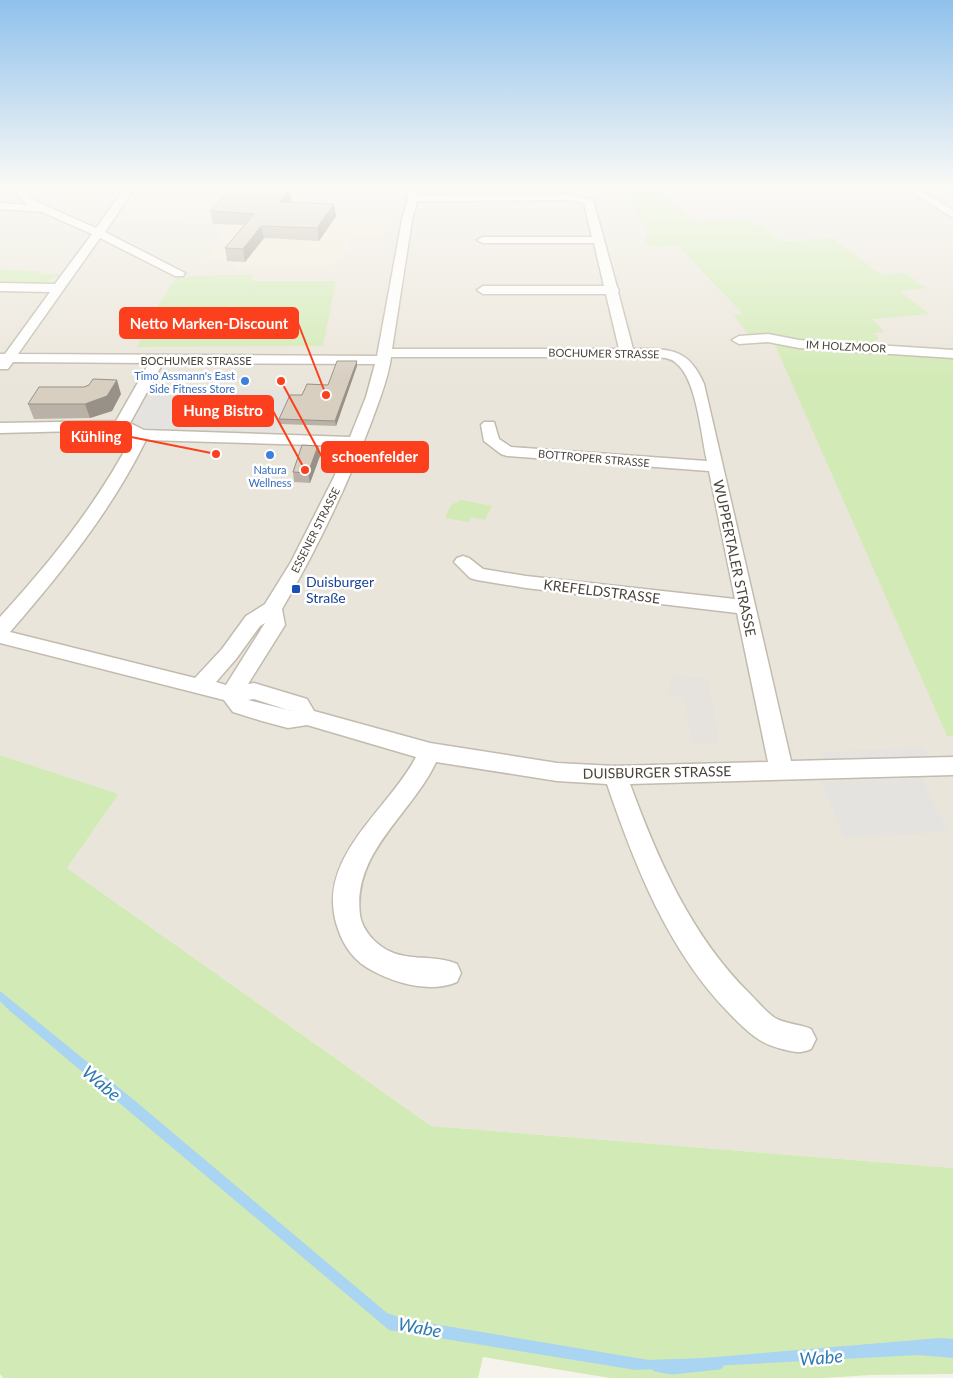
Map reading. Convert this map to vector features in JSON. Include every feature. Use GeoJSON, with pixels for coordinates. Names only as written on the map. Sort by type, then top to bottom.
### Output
{"type":"FeatureCollection","features":[{"type":"Feature","properties":{"kind":"street"},"geometry":{"type":"LineString","coordinates":[[0,370],[4,358],[84,253]]}},
{"type":"Feature","properties":{"kind":"street"},"geometry":{"type":"LineString","coordinates":[[138,253],[179,274]]}},
{"type":"Feature","properties":{"kind":"street","name":"ESSENER STRASSE"},"geometry":{"type":"LineString","coordinates":[[200,686],[229,654],[253,622],[272,609],[323,518],[356,442],[385,357],[402,253]]}},
{"type":"Feature","properties":{"kind":"street"},"geometry":{"type":"LineString","coordinates":[[603,253],[627,352]]}},
{"type":"Feature","properties":{"kind":"street"},"geometry":{"type":"LineString","coordinates":[[0,287],[58,288]]}},
{"type":"Feature","properties":{"kind":"street"},"geometry":{"type":"LineString","coordinates":[[483,290],[613,290]]}},
{"type":"Feature","properties":{"kind":"street","name":"IM HOLZMOOR"},"geometry":{"type":"LineString","coordinates":[[739,340],[768,338],[799,344],[953,354]]}},
{"type":"Feature","properties":{"kind":"street","name":"BOCHUMER STRASSE"},"geometry":{"type":"LineString","coordinates":[[4,358],[158,360],[627,352],[673,355]]}},
{"type":"Feature","properties":{"kind":"street","name":"WUPPERTALER STRASSE"},"geometry":{"type":"LineString","coordinates":[[673,355],[685,363],[692,374],[704,412],[782,770]]}},
{"type":"Feature","properties":{"kind":"street"},"geometry":{"type":"LineString","coordinates":[[121,425],[158,360]]}},
{"type":"Feature","properties":{"kind":"street"},"geometry":{"type":"LineString","coordinates":[[0,428],[121,425],[141,435],[356,442]]}},
{"type":"Feature","properties":{"kind":"street","name":"BOTTROPER STRASSE"},"geometry":{"type":"LineString","coordinates":[[489,425],[492,441],[507,450],[716,467]]}},
{"type":"Feature","properties":{"kind":"street"},"geometry":{"type":"LineString","coordinates":[[0,630],[44,580],[80,534],[115,483],[141,435]]}},
{"type":"Feature","properties":{"kind":"street","name":"KREFELDSTRASSE"},"geometry":{"type":"LineString","coordinates":[[463,562],[477,574],[526,582],[745,607]]}},
{"type":"Feature","properties":{"kind":"street","name":"ESSENER STRASSE"},"geometry":{"type":"LineString","coordinates":[[231,694],[275,625],[272,609]]}},
{"type":"Feature","properties":{"kind":"street","name":"DUISBURGER STRASSE"},"geometry":{"type":"LineString","coordinates":[[0,636],[141,673],[231,694],[241,706],[288,720],[307,717],[430,752],[556,772],[615,775],[953,766]]}},
{"type":"Feature","properties":{"kind":"street"},"geometry":{"type":"LineString","coordinates":[[430,752],[418,775],[358,856],[348,880],[345,904],[348,923],[356,940],[368,954],[390,966],[416,972],[447,973]]}},
{"type":"Feature","properties":{"kind":"street"},"geometry":{"type":"LineString","coordinates":[[615,775],[634,830],[657,880],[706,968],[732,998],[768,1030],[801,1039]]}},
{"type":"Feature","properties":{"kind":"shaded area"},"geometry":{"type":"Polygon","coordinates":[[[0,253],[953,253],[953,1168],[431,1126],[67,868],[119,794],[0,755],[0,253]]]}},
{"type":"Feature","properties":{"kind":"shaded area"},"geometry":{"type":"Polygon","coordinates":[[[210,253],[345,253],[342,262],[315,268],[235,268],[236,262],[205,259],[210,253]]]}},
{"type":"Feature","properties":{"kind":"shaded area"},"geometry":{"type":"Polygon","coordinates":[[[152,387],[294,390],[274,434],[139,428],[132,423],[152,387]]]}},
{"type":"Feature","properties":{"kind":"shaded area"},"geometry":{"type":"Polygon","coordinates":[[[671,676],[708,679],[719,745],[692,744],[684,698],[668,695],[671,676]]]}},
{"type":"Feature","properties":{"kind":"shaded area"},"geometry":{"type":"Polygon","coordinates":[[[925,748],[931,761],[826,765],[820,752],[925,748]]]}},
{"type":"Feature","properties":{"kind":"shaded area"},"geometry":{"type":"Polygon","coordinates":[[[922,778],[949,832],[843,837],[822,782],[922,778]]]}},
{"type":"Feature","properties":{"kind":"green space"},"geometry":{"type":"Polygon","coordinates":[[[685,253],[853,253],[882,275],[905,273],[926,288],[900,291],[929,314],[872,319],[885,332],[873,333],[879,338],[870,345],[807,342],[762,334],[748,335],[734,315],[743,314],[685,253]]]}},
{"type":"Feature","properties":{"kind":"green space"},"geometry":{"type":"Polygon","coordinates":[[[0,270],[42,271],[40,274],[61,274],[40,283],[24,283],[0,281],[0,270]]]}},
{"type":"Feature","properties":{"kind":"green space"},"geometry":{"type":"Polygon","coordinates":[[[253,275],[251,281],[336,281],[323,346],[137,347],[156,308],[177,277],[253,275]]]}},
{"type":"Feature","properties":{"kind":"green space"},"geometry":{"type":"Polygon","coordinates":[[[775,345],[953,358],[953,736],[947,736],[775,345]]]}},
{"type":"Feature","properties":{"kind":"green space"},"geometry":{"type":"Polygon","coordinates":[[[461,500],[492,506],[485,520],[471,517],[469,522],[445,518],[451,505],[461,500]]]}},
{"type":"Feature","properties":{"kind":"green space"},"geometry":{"type":"Polygon","coordinates":[[[0,755],[119,794],[67,868],[431,1126],[953,1168],[953,1374],[870,1375],[824,1378],[610,1378],[483,1357],[478,1378],[3,1378],[0,1374],[0,755]]]}},
{"type":"Feature","properties":{"kind":"water"},"geometry":{"type":"Polygon","coordinates":[[[0,991],[134,1100],[387,1313],[404,1319],[649,1360],[704,1358],[940,1338],[953,1339],[953,1358],[918,1355],[636,1370],[389,1330],[10,1011],[0,1001],[0,991]]]}},
{"type":"Feature","properties":{"kind":"building"},"geometry":{"type":"Polygon","coordinates":[[[337,361],[357,361],[335,421],[279,419],[290,395],[302,395],[307,384],[328,385],[337,361]]]}},
{"type":"Feature","properties":{"kind":"building"},"geometry":{"type":"Polygon","coordinates":[[[93,379],[117,380],[107,396],[85,404],[28,404],[39,387],[84,387],[89,385],[93,379]]]}},
{"type":"Feature","properties":{"kind":"building"},"geometry":{"type":"Polygon","coordinates":[[[302,445],[318,446],[308,473],[293,472],[302,445]]]}},
{"type":"Feature","properties":{"kind":"waterway","name":"Wabe"},"geometry":{"type":"LineString","coordinates":[[656,1367],[672,1370],[719,1365]]}},
{"type":"Feature","properties":{"kind":"place","name":"Timo Assmann's East Side Fitness Store"},"geometry":{"type":"Point","coordinates":[245,381]}},
{"type":"Feature","properties":{"kind":"place","name":"schoenfelder"},"geometry":{"type":"Point","coordinates":[281,381]}},
{"type":"Feature","properties":{"kind":"place","name":"Netto Marken-Discount"},"geometry":{"type":"Point","coordinates":[326,395]}},
{"type":"Feature","properties":{"kind":"place","name":"Kühling"},"geometry":{"type":"Point","coordinates":[216,454]}},
{"type":"Feature","properties":{"kind":"place","name":"Natura Wellness"},"geometry":{"type":"Point","coordinates":[270,455]}},
{"type":"Feature","properties":{"kind":"place","name":"Hung Bistro"},"geometry":{"type":"Point","coordinates":[305,470]}},
{"type":"Feature","properties":{"kind":"place","name":"Duisburger Straße"},"geometry":{"type":"Point","coordinates":[296,589]}}]}
